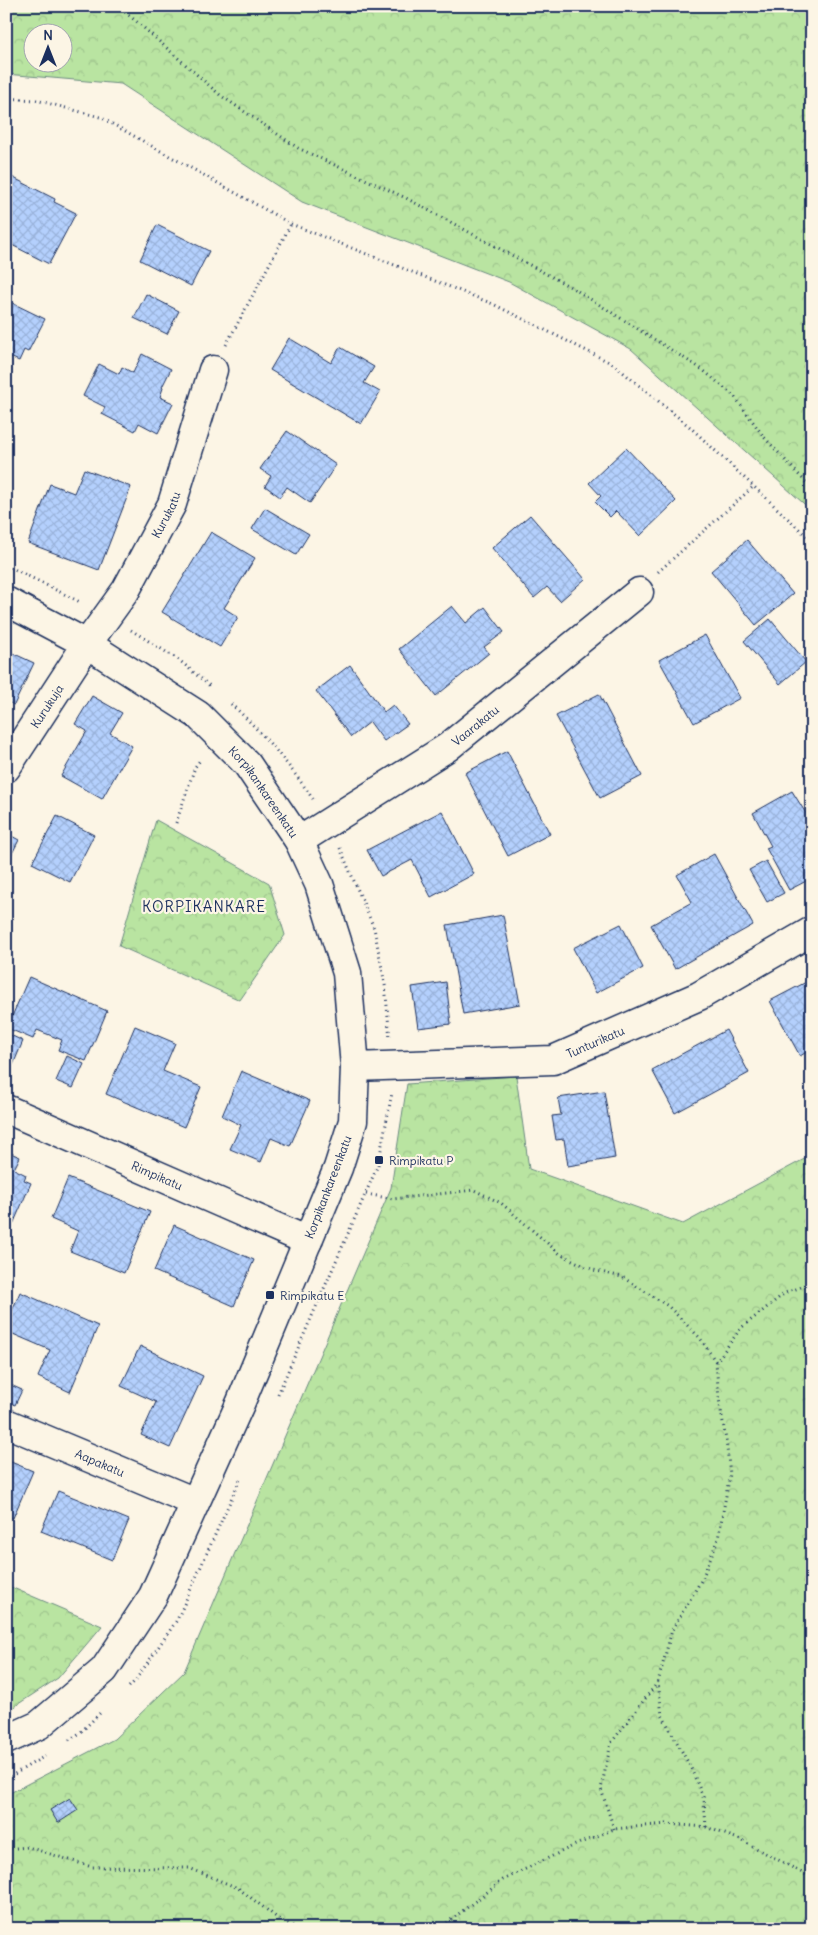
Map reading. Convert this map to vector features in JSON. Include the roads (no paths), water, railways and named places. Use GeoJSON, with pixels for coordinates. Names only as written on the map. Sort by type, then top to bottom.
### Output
{"type":"FeatureCollection","features":[{"type":"Feature","properties":{"kind":"street","name":"Kurukatu"},"geometry":{"type":"LineString","coordinates":[[87,644],[126,590],[172,504],[213,370]]}},
{"type":"Feature","properties":{"kind":"street","name":"Vaarakatu"},"geometry":{"type":"LineString","coordinates":[[299,841],[448,747],[639,592]]}},
{"type":"Feature","properties":{"kind":"street","name":"Korpikankareenkatu"},"geometry":{"type":"LineString","coordinates":[[6,601],[87,644],[198,715],[247,764],[299,841],[319,884],[347,973],[355,1067],[353,1121],[338,1168],[240,1404],[153,1596],[104,1670],[39,1725],[6,1740]]}},
{"type":"Feature","properties":{"kind":"street","name":"Kurukuja"},"geometry":{"type":"LineString","coordinates":[[6,768],[87,644]]}},
{"type":"Feature","properties":{"kind":"street","name":"Tunturikatu"},"geometry":{"type":"LineString","coordinates":[[355,1067],[553,1060],[699,996],[812,931]]}},
{"type":"Feature","properties":{"kind":"street","name":"Rimpikatu"},"geometry":{"type":"LineString","coordinates":[[6,1109],[308,1241]]}},
{"type":"Feature","properties":{"kind":"street","name":"Aapakatu"},"geometry":{"type":"LineString","coordinates":[[6,1423],[194,1502]]}},
{"type":"Feature","properties":{"kind":"place","name":"Rimpikatu P"},"geometry":{"type":"Point","coordinates":[379,1160]}},
{"type":"Feature","properties":{"kind":"place","name":"Rimpikatu E"},"geometry":{"type":"Point","coordinates":[270,1295]}},
{"type":"Feature","properties":{"kind":"district","name":"KORPIKANKARE"},"geometry":{"type":"Point","coordinates":[204,906]}}]}
